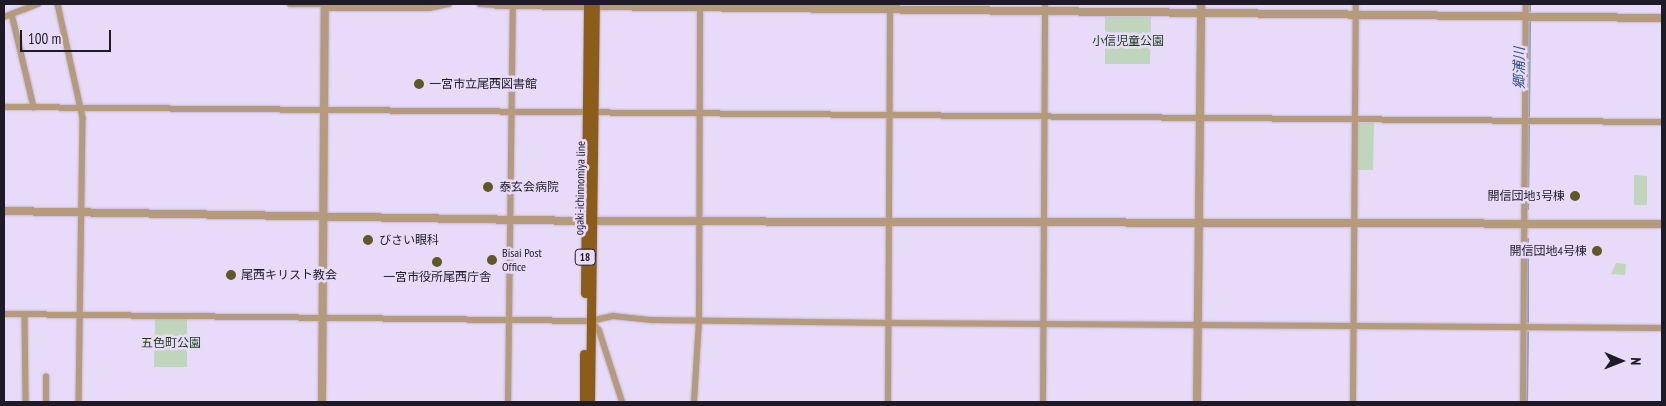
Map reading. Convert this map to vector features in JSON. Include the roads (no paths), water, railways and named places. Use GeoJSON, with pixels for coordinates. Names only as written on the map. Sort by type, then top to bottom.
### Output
{"type":"FeatureCollection","features":[{"type":"Feature","properties":{"kind":"main road","name":"ogaki-ichinnomiya line"},"geometry":{"type":"LineString","coordinates":[[590,402],[588,221],[591,5]]}},
{"type":"Feature","properties":{"kind":"main road","name":"ogaki-ichinnomiya line"},"geometry":{"type":"LineString","coordinates":[[584,402],[588,321]]}},
{"type":"Feature","properties":{"kind":"street"},"geometry":{"type":"LineString","coordinates":[[4,17],[38,4]]}},
{"type":"Feature","properties":{"kind":"street"},"geometry":{"type":"LineString","coordinates":[[58,4],[81,107],[79,402]]}},
{"type":"Feature","properties":{"kind":"street"},"geometry":{"type":"LineString","coordinates":[[290,4],[325,4],[330,8],[449,4]]}},
{"type":"Feature","properties":{"kind":"street"},"geometry":{"type":"LineString","coordinates":[[322,402],[325,4]]}},
{"type":"Feature","properties":{"kind":"street"},"geometry":{"type":"LineString","coordinates":[[480,4],[890,7],[1045,13],[1662,18]]}},
{"type":"Feature","properties":{"kind":"street"},"geometry":{"type":"LineString","coordinates":[[508,402],[513,4]]}},
{"type":"Feature","properties":{"kind":"street"},"geometry":{"type":"LineString","coordinates":[[1043,402],[1045,4]]}},
{"type":"Feature","properties":{"kind":"street"},"geometry":{"type":"LineString","coordinates":[[1197,402],[1201,4]]}},
{"type":"Feature","properties":{"kind":"street"},"geometry":{"type":"LineString","coordinates":[[1353,402],[1356,4]]}},
{"type":"Feature","properties":{"kind":"street"},"geometry":{"type":"LineString","coordinates":[[1523,402],[1526,4]]}},
{"type":"Feature","properties":{"kind":"street"},"geometry":{"type":"LineString","coordinates":[[694,402],[699,320],[700,6]]}},
{"type":"Feature","properties":{"kind":"street"},"geometry":{"type":"LineString","coordinates":[[888,402],[890,7]]}},
{"type":"Feature","properties":{"kind":"street"},"geometry":{"type":"LineString","coordinates":[[12,14],[34,107]]}},
{"type":"Feature","properties":{"kind":"street"},"geometry":{"type":"LineString","coordinates":[[4,107],[1662,122]]}},
{"type":"Feature","properties":{"kind":"street"},"geometry":{"type":"LineString","coordinates":[[4,211],[588,221],[1662,224]]}},
{"type":"Feature","properties":{"kind":"street"},"geometry":{"type":"LineString","coordinates":[[4,314],[588,321],[613,316],[699,320],[888,323],[1662,328]]}},
{"type":"Feature","properties":{"kind":"street"},"geometry":{"type":"LineString","coordinates":[[25,314],[26,402]]}},
{"type":"Feature","properties":{"kind":"street"},"geometry":{"type":"LineString","coordinates":[[588,321],[599,331],[622,402]]}},
{"type":"Feature","properties":{"kind":"street"},"geometry":{"type":"LineString","coordinates":[[46,377],[46,402]]}},
{"type":"Feature","properties":{"kind":"waterway","name":"郷浦川"},"geometry":{"type":"LineString","coordinates":[[1530,4],[1530,11]]}},
{"type":"Feature","properties":{"kind":"waterway","name":"郷浦川"},"geometry":{"type":"LineString","coordinates":[[1529,117],[1530,20]]}},
{"type":"Feature","properties":{"kind":"waterway","name":"郷浦川"},"geometry":{"type":"LineString","coordinates":[[1528,209],[1529,123]]}},
{"type":"Feature","properties":{"kind":"waterway","name":"郷浦川"},"geometry":{"type":"LineString","coordinates":[[1528,239],[1528,323]]}},
{"type":"Feature","properties":{"kind":"waterway","name":"郷浦川"},"geometry":{"type":"LineString","coordinates":[[1527,402],[1528,332]]}},
{"type":"Feature","properties":{"kind":"place","name":"一宮市立尾西図書館"},"geometry":{"type":"Point","coordinates":[419,84]}},
{"type":"Feature","properties":{"kind":"place","name":"泰玄会病院"},"geometry":{"type":"Point","coordinates":[488,187]}},
{"type":"Feature","properties":{"kind":"place","name":"開信団地3号棟"},"geometry":{"type":"Point","coordinates":[1575,196]}},
{"type":"Feature","properties":{"kind":"place","name":"びさい眼科"},"geometry":{"type":"Point","coordinates":[368,240]}},
{"type":"Feature","properties":{"kind":"place","name":"開信団地4号棟"},"geometry":{"type":"Point","coordinates":[1597,251]}},
{"type":"Feature","properties":{"kind":"place","name":"Bisai Post Office"},"geometry":{"type":"Point","coordinates":[492,260]}},
{"type":"Feature","properties":{"kind":"place","name":"一宮市役所尾西庁舎"},"geometry":{"type":"Point","coordinates":[437,262]}},
{"type":"Feature","properties":{"kind":"place","name":"尾西キリスト教会"},"geometry":{"type":"Point","coordinates":[231,275]}},
{"type":"Feature","properties":{"kind":"park label","name":"小信児童公園"},"geometry":{"type":"Point","coordinates":[1128,41]}},
{"type":"Feature","properties":{"kind":"park label","name":"五色町公園"},"geometry":{"type":"Point","coordinates":[171,343]}}]}
